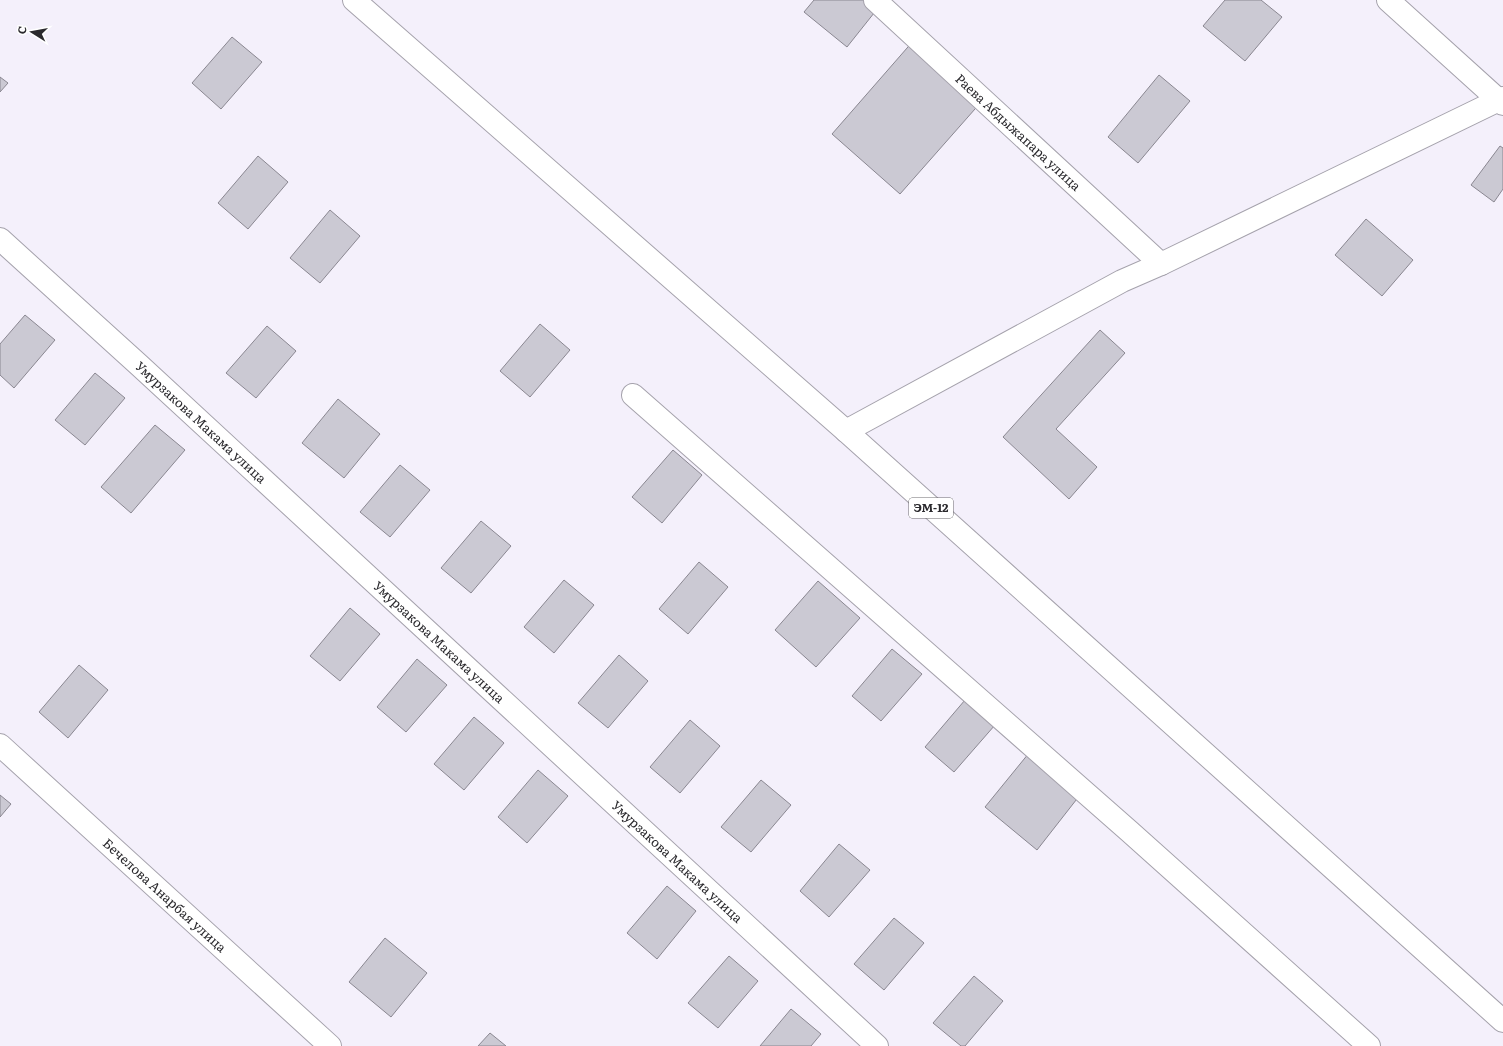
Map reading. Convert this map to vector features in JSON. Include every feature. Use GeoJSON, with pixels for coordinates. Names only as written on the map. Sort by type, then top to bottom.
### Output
{"type":"FeatureCollection","features":[{"type":"Feature","properties":{"kind":"main road","name":"ЭМ-12"},"geometry":{"type":"LineString","coordinates":[[354,0],[846,431],[1503,1021]]}},
{"type":"Feature","properties":{"kind":"main road","name":"Раева Абдыжапара улица"},"geometry":{"type":"LineString","coordinates":[[875,0],[1162,264]]}},
{"type":"Feature","properties":{"kind":"main road"},"geometry":{"type":"LineString","coordinates":[[846,431],[1122,281],[1162,264],[1501,101],[1388,0]]}},
{"type":"Feature","properties":{"kind":"main road","name":"Умурзакова Макама улица"},"geometry":{"type":"LineString","coordinates":[[0,239],[140,365],[877,1046]]}},
{"type":"Feature","properties":{"kind":"main road"},"geometry":{"type":"LineString","coordinates":[[633,395],[1129,831],[1369,1046]]}},
{"type":"Feature","properties":{"kind":"main road","name":"Бечелова Анарбая улица"},"geometry":{"type":"LineString","coordinates":[[0,745],[330,1046]]}},
{"type":"Feature","properties":{"kind":"building"},"geometry":{"type":"Polygon","coordinates":[[[814,0],[878,0],[882,3],[847,47],[804,12],[814,0]]]}},
{"type":"Feature","properties":{"kind":"building"},"geometry":{"type":"Polygon","coordinates":[[[1225,0],[1261,0],[1282,17],[1245,61],[1203,26],[1225,0]]]}},
{"type":"Feature","properties":{"kind":"building"},"geometry":{"type":"Polygon","coordinates":[[[921,32],[990,92],[900,194],[832,134],[921,32]]]}},
{"type":"Feature","properties":{"kind":"building"},"geometry":{"type":"Polygon","coordinates":[[[232,37],[262,62],[221,109],[192,83],[232,37]]]}},
{"type":"Feature","properties":{"kind":"building"},"geometry":{"type":"Polygon","coordinates":[[[1159,75],[1190,101],[1138,163],[1108,137],[1159,75]]]}},
{"type":"Feature","properties":{"kind":"building"},"geometry":{"type":"Polygon","coordinates":[[[0,77],[8,83],[0,92],[0,77]]]}},
{"type":"Feature","properties":{"kind":"building"},"geometry":{"type":"Polygon","coordinates":[[[1500,146],[1503,148],[1503,189],[1494,202],[1471,185],[1500,146]]]}},
{"type":"Feature","properties":{"kind":"building"},"geometry":{"type":"Polygon","coordinates":[[[258,156],[288,182],[248,229],[218,203],[258,156]]]}},
{"type":"Feature","properties":{"kind":"building"},"geometry":{"type":"Polygon","coordinates":[[[330,210],[360,236],[320,283],[290,258],[330,210]]]}},
{"type":"Feature","properties":{"kind":"building"},"geometry":{"type":"Polygon","coordinates":[[[1366,219],[1413,260],[1382,296],[1335,255],[1366,219]]]}},
{"type":"Feature","properties":{"kind":"building"},"geometry":{"type":"Polygon","coordinates":[[[25,315],[55,340],[14,388],[0,375],[0,344],[25,315]]]}},
{"type":"Feature","properties":{"kind":"building"},"geometry":{"type":"Polygon","coordinates":[[[540,324],[570,350],[530,397],[500,371],[540,324]]]}},
{"type":"Feature","properties":{"kind":"building"},"geometry":{"type":"Polygon","coordinates":[[[267,326],[296,351],[256,398],[226,373],[267,326]]]}},
{"type":"Feature","properties":{"kind":"building"},"geometry":{"type":"Polygon","coordinates":[[[1100,330],[1125,353],[1056,429],[1097,467],[1069,499],[1003,437],[1100,330]]]}},
{"type":"Feature","properties":{"kind":"building"},"geometry":{"type":"Polygon","coordinates":[[[95,373],[125,398],[85,445],[55,420],[95,373]]]}},
{"type":"Feature","properties":{"kind":"building"},"geometry":{"type":"Polygon","coordinates":[[[338,399],[380,434],[344,478],[302,443],[338,399]]]}},
{"type":"Feature","properties":{"kind":"building"},"geometry":{"type":"Polygon","coordinates":[[[155,425],[185,450],[131,513],[101,487],[155,425]]]}},
{"type":"Feature","properties":{"kind":"building"},"geometry":{"type":"Polygon","coordinates":[[[673,450],[702,475],[662,523],[632,497],[673,450]]]}},
{"type":"Feature","properties":{"kind":"building"},"geometry":{"type":"Polygon","coordinates":[[[400,465],[430,490],[390,537],[360,512],[400,465]]]}},
{"type":"Feature","properties":{"kind":"building"},"geometry":{"type":"Polygon","coordinates":[[[481,521],[511,546],[471,593],[441,568],[481,521]]]}},
{"type":"Feature","properties":{"kind":"building"},"geometry":{"type":"Polygon","coordinates":[[[699,562],[728,587],[688,634],[659,609],[699,562]]]}},
{"type":"Feature","properties":{"kind":"building"},"geometry":{"type":"Polygon","coordinates":[[[564,580],[594,605],[554,653],[524,627],[564,580]]]}},
{"type":"Feature","properties":{"kind":"building"},"geometry":{"type":"Polygon","coordinates":[[[818,581],[860,618],[816,667],[775,630],[818,581]]]}},
{"type":"Feature","properties":{"kind":"building"},"geometry":{"type":"Polygon","coordinates":[[[350,608],[380,634],[340,681],[310,656],[350,608]]]}},
{"type":"Feature","properties":{"kind":"building"},"geometry":{"type":"Polygon","coordinates":[[[892,649],[922,674],[881,721],[852,696],[892,649]]]}},
{"type":"Feature","properties":{"kind":"building"},"geometry":{"type":"Polygon","coordinates":[[[619,655],[648,681],[608,728],[578,703],[619,655]]]}},
{"type":"Feature","properties":{"kind":"building"},"geometry":{"type":"Polygon","coordinates":[[[417,659],[447,685],[406,732],[377,707],[417,659]]]}},
{"type":"Feature","properties":{"kind":"building"},"geometry":{"type":"Polygon","coordinates":[[[79,665],[108,690],[68,738],[39,712],[79,665]]]}},
{"type":"Feature","properties":{"kind":"building"},"geometry":{"type":"Polygon","coordinates":[[[965,700],[995,725],[954,772],[925,747],[965,700]]]}},
{"type":"Feature","properties":{"kind":"building"},"geometry":{"type":"Polygon","coordinates":[[[474,717],[504,743],[464,790],[434,764],[474,717]]]}},
{"type":"Feature","properties":{"kind":"building"},"geometry":{"type":"Polygon","coordinates":[[[690,720],[720,746],[680,793],[650,767],[690,720]]]}},
{"type":"Feature","properties":{"kind":"building"},"geometry":{"type":"Polygon","coordinates":[[[1029,753],[1080,795],[1037,850],[985,807],[1029,753]]]}},
{"type":"Feature","properties":{"kind":"building"},"geometry":{"type":"Polygon","coordinates":[[[538,770],[568,796],[527,843],[498,817],[538,770]]]}},
{"type":"Feature","properties":{"kind":"building"},"geometry":{"type":"Polygon","coordinates":[[[761,780],[791,805],[751,852],[721,827],[761,780]]]}},
{"type":"Feature","properties":{"kind":"building"},"geometry":{"type":"Polygon","coordinates":[[[0,795],[11,804],[0,817],[0,795]]]}},
{"type":"Feature","properties":{"kind":"building"},"geometry":{"type":"Polygon","coordinates":[[[839,844],[870,870],[829,917],[800,891],[839,844]]]}},
{"type":"Feature","properties":{"kind":"building"},"geometry":{"type":"Polygon","coordinates":[[[667,886],[696,911],[657,959],[627,933],[667,886]]]}},
{"type":"Feature","properties":{"kind":"building"},"geometry":{"type":"Polygon","coordinates":[[[894,918],[924,943],[884,990],[854,964],[894,918]]]}},
{"type":"Feature","properties":{"kind":"building"},"geometry":{"type":"Polygon","coordinates":[[[385,938],[427,973],[391,1017],[349,982],[385,938]]]}},
{"type":"Feature","properties":{"kind":"building"},"geometry":{"type":"Polygon","coordinates":[[[729,956],[758,981],[718,1028],[688,1003],[729,956]]]}},
{"type":"Feature","properties":{"kind":"building"},"geometry":{"type":"Polygon","coordinates":[[[974,976],[1003,1001],[965,1046],[961,1046],[933,1023],[974,976]]]}},
{"type":"Feature","properties":{"kind":"building"},"geometry":{"type":"Polygon","coordinates":[[[791,1009],[821,1034],[811,1046],[760,1046],[791,1009]]]}},
{"type":"Feature","properties":{"kind":"building"},"geometry":{"type":"Polygon","coordinates":[[[490,1033],[506,1046],[478,1046],[490,1033]]]}}]}
